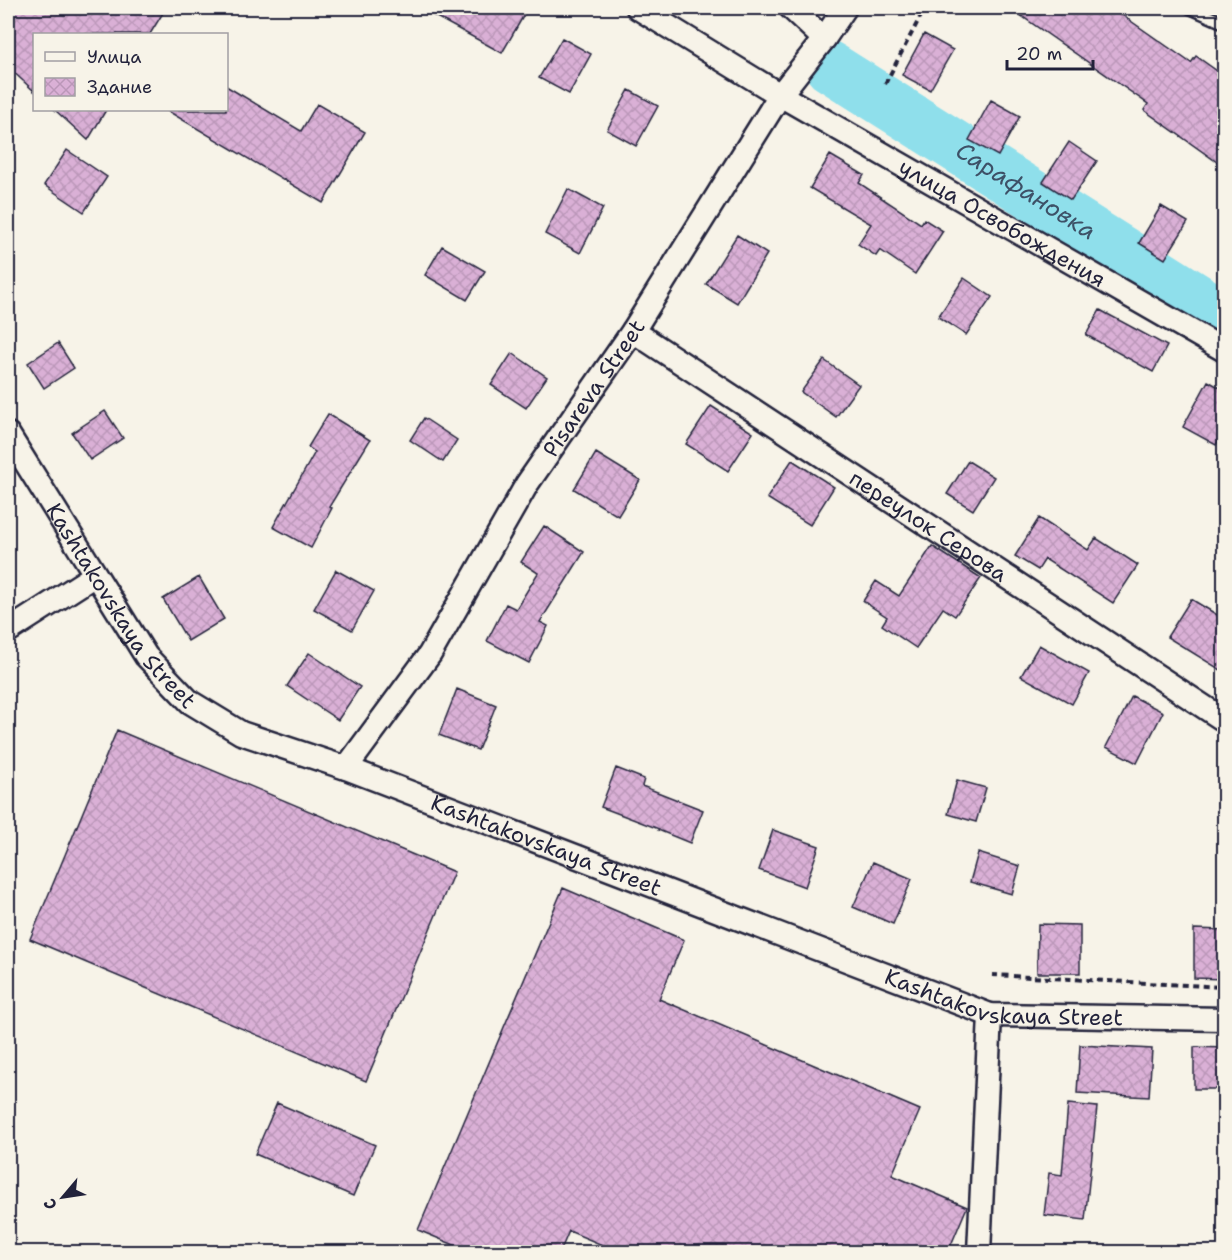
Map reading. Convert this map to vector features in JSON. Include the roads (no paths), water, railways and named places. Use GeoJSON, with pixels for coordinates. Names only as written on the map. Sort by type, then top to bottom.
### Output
{"type":"FeatureCollection","features":[{"type":"Feature","properties":{"kind":"street","name":"улица Освобождения"},"geometry":{"type":"LineString","coordinates":[[638,8],[780,95],[1224,350]]}},
{"type":"Feature","properties":{"kind":"street"},"geometry":{"type":"LineString","coordinates":[[791,8],[824,39]]}},
{"type":"Feature","properties":{"kind":"street","name":"Pisareva Street"},"geometry":{"type":"LineString","coordinates":[[346,768],[430,654],[527,484],[633,331],[780,95],[845,8]]}},
{"type":"Feature","properties":{"kind":"street","name":"переулок Серова"},"geometry":{"type":"LineString","coordinates":[[633,331],[1224,720]]}},
{"type":"Feature","properties":{"kind":"street","name":"Kashtakovskaya Street"},"geometry":{"type":"LineString","coordinates":[[8,434],[146,656],[190,702],[241,733],[346,768],[990,1015],[1224,1019]]}},
{"type":"Feature","properties":{"kind":"street"},"geometry":{"type":"LineString","coordinates":[[8,632],[95,576]]}},
{"type":"Feature","properties":{"kind":"street"},"geometry":{"type":"LineString","coordinates":[[979,1252],[990,1015]]}},
{"type":"Feature","properties":{"kind":"lane"},"geometry":{"type":"LineString","coordinates":[[1190,8],[1224,23]]}},
{"type":"Feature","properties":{"kind":"waterway","name":"Сарафановка"},"geometry":{"type":"LineString","coordinates":[[830,67],[1224,316]]}}]}
